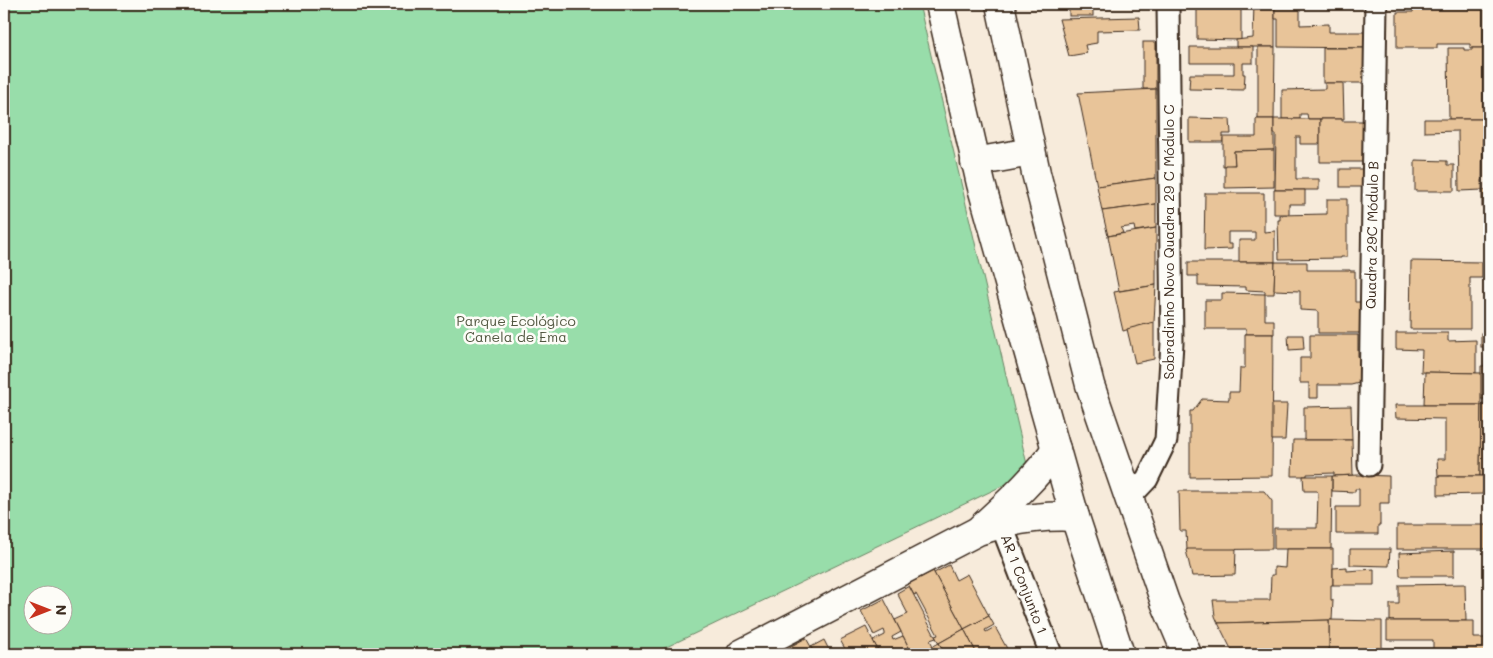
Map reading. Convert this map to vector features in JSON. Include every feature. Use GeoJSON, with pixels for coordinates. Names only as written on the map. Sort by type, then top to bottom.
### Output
{"type":"FeatureCollection","features":[{"type":"Feature","properties":{"kind":"main road"},"geometry":{"type":"LineString","coordinates":[[940,4],[975,162],[1075,517],[1120,654]]}},
{"type":"Feature","properties":{"kind":"main road"},"geometry":{"type":"LineString","coordinates":[[1000,4],[1031,152],[1090,385],[1165,602],[1187,654]]}},
{"type":"Feature","properties":{"kind":"main road"},"geometry":{"type":"LineString","coordinates":[[975,162],[1031,152]]}},
{"type":"Feature","properties":{"kind":"main road"},"geometry":{"type":"LineString","coordinates":[[741,654],[992,522],[1043,468],[1056,448]]}},
{"type":"Feature","properties":{"kind":"main road"},"geometry":{"type":"LineString","coordinates":[[992,522],[1032,517],[1075,517]]}},
{"type":"Feature","properties":{"kind":"street","name":"Sobradinho Novo Quadra 29 C Módulo C"},"geometry":{"type":"LineString","coordinates":[[1129,498],[1147,479],[1166,440],[1172,343],[1168,4]]}},
{"type":"Feature","properties":{"kind":"street","name":"Quadra 29C Módulo B"},"geometry":{"type":"LineString","coordinates":[[1369,465],[1376,4]]}},
{"type":"Feature","properties":{"kind":"street","name":"AR 1 Conjunto 1"},"geometry":{"type":"LineString","coordinates":[[992,522],[1051,654]]}},
{"type":"Feature","properties":{"kind":"green space","name":"Parque Ecológico Canela de Ema"},"geometry":{"type":"Polygon","coordinates":[[[4,4],[919,4],[1029,473],[652,654],[4,654],[4,4]]]}},
{"type":"Feature","properties":{"kind":"building"},"geometry":{"type":"Polygon","coordinates":[[[1069,4],[1093,4],[1093,16],[1069,16],[1069,4]]]}},
{"type":"Feature","properties":{"kind":"building"},"geometry":{"type":"Polygon","coordinates":[[[1197,4],[1241,4],[1241,40],[1197,39],[1197,4]]]}},
{"type":"Feature","properties":{"kind":"building"},"geometry":{"type":"Polygon","coordinates":[[[1254,4],[1275,4],[1275,47],[1236,47],[1236,40],[1253,38],[1254,4]]]}},
{"type":"Feature","properties":{"kind":"building"},"geometry":{"type":"Polygon","coordinates":[[[1275,4],[1300,4],[1300,25],[1329,24],[1329,32],[1365,32],[1365,48],[1278,47],[1278,19],[1275,19],[1275,4]]]}},
{"type":"Feature","properties":{"kind":"building"},"geometry":{"type":"Polygon","coordinates":[[[1414,4],[1483,4],[1483,48],[1470,48],[1470,44],[1437,44],[1437,48],[1397,48],[1397,12],[1413,12],[1414,4]]]}},
{"type":"Feature","properties":{"kind":"building"},"geometry":{"type":"Polygon","coordinates":[[[1139,17],[1140,30],[1097,31],[1097,43],[1085,45],[1087,53],[1069,56],[1059,19],[1139,17]]]}},
{"type":"Feature","properties":{"kind":"building"},"geometry":{"type":"Polygon","coordinates":[[[1143,42],[1156,42],[1156,89],[1143,89],[1143,42]]]}},
{"type":"Feature","properties":{"kind":"building"},"geometry":{"type":"Polygon","coordinates":[[[1190,47],[1253,47],[1253,63],[1243,63],[1243,74],[1245,74],[1244,90],[1189,89],[1190,74],[1234,74],[1234,63],[1190,63],[1190,47]]]}},
{"type":"Feature","properties":{"kind":"building"},"geometry":{"type":"Polygon","coordinates":[[[1258,47],[1275,47],[1274,119],[1258,119],[1258,47]]]}},
{"type":"Feature","properties":{"kind":"building"},"geometry":{"type":"Polygon","coordinates":[[[1323,48],[1365,48],[1365,83],[1323,83],[1323,48]]]}},
{"type":"Feature","properties":{"kind":"building"},"geometry":{"type":"Polygon","coordinates":[[[1448,48],[1472,50],[1472,48],[1483,48],[1483,119],[1449,119],[1448,48]]]}},
{"type":"Feature","properties":{"kind":"building"},"geometry":{"type":"Polygon","coordinates":[[[1325,83],[1343,83],[1344,119],[1308,119],[1307,114],[1300,114],[1300,119],[1282,119],[1282,90],[1325,89],[1325,83]]]}},
{"type":"Feature","properties":{"kind":"building"},"geometry":{"type":"Polygon","coordinates":[[[1156,89],[1156,178],[1097,186],[1078,93],[1156,89]]]}},
{"type":"Feature","properties":{"kind":"building"},"geometry":{"type":"Polygon","coordinates":[[[1189,118],[1230,119],[1231,134],[1223,134],[1223,142],[1189,142],[1189,118]]]}},
{"type":"Feature","properties":{"kind":"building"},"geometry":{"type":"Polygon","coordinates":[[[1256,119],[1274,119],[1274,150],[1234,151],[1235,165],[1223,166],[1223,137],[1256,137],[1256,119]]]}},
{"type":"Feature","properties":{"kind":"building"},"geometry":{"type":"Polygon","coordinates":[[[1274,119],[1320,119],[1320,144],[1300,144],[1300,137],[1296,137],[1296,179],[1319,179],[1319,190],[1275,190],[1276,134],[1274,134],[1274,119]]]}},
{"type":"Feature","properties":{"kind":"building"},"geometry":{"type":"Polygon","coordinates":[[[1320,119],[1364,121],[1363,162],[1320,162],[1320,119]]]}},
{"type":"Feature","properties":{"kind":"building"},"geometry":{"type":"Polygon","coordinates":[[[1424,119],[1483,119],[1482,190],[1459,191],[1458,131],[1424,132],[1424,119]]]}},
{"type":"Feature","properties":{"kind":"building"},"geometry":{"type":"Polygon","coordinates":[[[1274,150],[1274,187],[1225,188],[1225,165],[1235,165],[1234,151],[1274,150]]]}},
{"type":"Feature","properties":{"kind":"building"},"geometry":{"type":"Polygon","coordinates":[[[1415,160],[1447,161],[1447,165],[1454,165],[1454,191],[1415,191],[1415,160]]]}},
{"type":"Feature","properties":{"kind":"building"},"geometry":{"type":"Polygon","coordinates":[[[1340,169],[1363,169],[1363,187],[1340,187],[1340,169]]]}},
{"type":"Feature","properties":{"kind":"building"},"geometry":{"type":"Polygon","coordinates":[[[1156,178],[1156,204],[1102,211],[1097,186],[1156,178]]]}},
{"type":"Feature","properties":{"kind":"building"},"geometry":{"type":"Polygon","coordinates":[[[1274,190],[1305,190],[1305,204],[1289,204],[1289,214],[1274,214],[1274,190]]]}},
{"type":"Feature","properties":{"kind":"building"},"geometry":{"type":"Polygon","coordinates":[[[1482,190],[1489,190],[1489,207],[1482,207],[1482,190]]]}},
{"type":"Feature","properties":{"kind":"building"},"geometry":{"type":"Polygon","coordinates":[[[1205,193],[1264,193],[1264,232],[1275,231],[1275,262],[1239,262],[1239,240],[1255,240],[1255,232],[1228,232],[1228,244],[1232,244],[1232,249],[1204,250],[1205,193]]]}},
{"type":"Feature","properties":{"kind":"building"},"geometry":{"type":"Polygon","coordinates":[[[1327,199],[1347,199],[1347,257],[1279,259],[1278,220],[1280,220],[1280,215],[1327,214],[1327,199]]]}},
{"type":"Feature","properties":{"kind":"building"},"geometry":{"type":"Polygon","coordinates":[[[1156,204],[1156,228],[1135,231],[1134,226],[1121,228],[1123,233],[1108,236],[1102,211],[1156,204]]]}},
{"type":"Feature","properties":{"kind":"building"},"geometry":{"type":"Polygon","coordinates":[[[1156,228],[1156,285],[1119,291],[1108,236],[1156,228]]]}},
{"type":"Feature","properties":{"kind":"building"},"geometry":{"type":"Polygon","coordinates":[[[1411,261],[1482,262],[1482,278],[1470,278],[1470,329],[1410,329],[1411,261]]]}},
{"type":"Feature","properties":{"kind":"building"},"geometry":{"type":"Polygon","coordinates":[[[1188,262],[1275,262],[1274,294],[1265,294],[1265,291],[1246,290],[1246,287],[1198,286],[1198,276],[1188,276],[1188,262]]]}},
{"type":"Feature","properties":{"kind":"building"},"geometry":{"type":"Polygon","coordinates":[[[1275,262],[1307,262],[1307,270],[1355,271],[1355,302],[1360,302],[1361,333],[1318,333],[1318,311],[1300,310],[1300,291],[1274,290],[1275,262]]]}},
{"type":"Feature","properties":{"kind":"building"},"geometry":{"type":"Polygon","coordinates":[[[1156,285],[1154,322],[1123,331],[1114,292],[1156,285]]]}},
{"type":"Feature","properties":{"kind":"building"},"geometry":{"type":"Polygon","coordinates":[[[1222,293],[1265,294],[1265,320],[1274,320],[1274,334],[1246,334],[1246,329],[1205,329],[1205,300],[1222,300],[1222,293]]]}},
{"type":"Feature","properties":{"kind":"building"},"geometry":{"type":"Polygon","coordinates":[[[1154,322],[1154,359],[1135,363],[1127,329],[1154,322]]]}},
{"type":"Feature","properties":{"kind":"building"},"geometry":{"type":"Polygon","coordinates":[[[1396,333],[1448,333],[1448,341],[1476,340],[1476,373],[1421,372],[1422,350],[1396,349],[1396,333]]]}},
{"type":"Feature","properties":{"kind":"building"},"geometry":{"type":"Polygon","coordinates":[[[1481,333],[1489,333],[1489,347],[1481,347],[1481,333]]]}},
{"type":"Feature","properties":{"kind":"building"},"geometry":{"type":"Polygon","coordinates":[[[1245,334],[1273,334],[1272,476],[1190,477],[1190,411],[1193,411],[1202,399],[1229,400],[1229,392],[1239,392],[1240,368],[1245,368],[1245,334]]]}},
{"type":"Feature","properties":{"kind":"building"},"geometry":{"type":"Polygon","coordinates":[[[1288,335],[1303,335],[1304,349],[1289,350],[1288,335]]]}},
{"type":"Feature","properties":{"kind":"building"},"geometry":{"type":"Polygon","coordinates":[[[1310,335],[1358,335],[1358,356],[1363,358],[1363,382],[1351,385],[1318,385],[1318,398],[1309,398],[1309,383],[1300,383],[1300,358],[1310,358],[1310,335]]]}},
{"type":"Feature","properties":{"kind":"building"},"geometry":{"type":"Polygon","coordinates":[[[1485,356],[1489,356],[1489,399],[1481,399],[1481,366],[1484,366],[1485,356]]]}},
{"type":"Feature","properties":{"kind":"building"},"geometry":{"type":"Polygon","coordinates":[[[1425,372],[1481,373],[1481,405],[1424,405],[1425,372]]]}},
{"type":"Feature","properties":{"kind":"building"},"geometry":{"type":"Polygon","coordinates":[[[1272,404],[1287,404],[1285,440],[1272,440],[1272,404]]]}},
{"type":"Feature","properties":{"kind":"building"},"geometry":{"type":"Polygon","coordinates":[[[1395,405],[1481,405],[1480,476],[1438,476],[1437,459],[1445,459],[1445,419],[1396,418],[1395,405]]]}},
{"type":"Feature","properties":{"kind":"building"},"geometry":{"type":"Polygon","coordinates":[[[1481,405],[1489,405],[1489,476],[1480,476],[1481,405]]]}},
{"type":"Feature","properties":{"kind":"building"},"geometry":{"type":"Polygon","coordinates":[[[1351,406],[1352,440],[1304,440],[1304,407],[1351,406]]]}},
{"type":"Feature","properties":{"kind":"building"},"geometry":{"type":"Polygon","coordinates":[[[1293,440],[1352,440],[1353,475],[1334,476],[1334,473],[1292,476],[1293,440]]]}},
{"type":"Feature","properties":{"kind":"building"},"geometry":{"type":"Polygon","coordinates":[[[1303,476],[1332,476],[1331,549],[1274,549],[1274,528],[1317,528],[1318,493],[1317,491],[1304,491],[1303,476]]]}},
{"type":"Feature","properties":{"kind":"building"},"geometry":{"type":"Polygon","coordinates":[[[1332,476],[1389,476],[1389,503],[1380,503],[1378,534],[1336,534],[1336,507],[1359,507],[1359,489],[1355,489],[1355,492],[1332,491],[1332,476]]]}},
{"type":"Feature","properties":{"kind":"building"},"geometry":{"type":"Polygon","coordinates":[[[1438,476],[1488,476],[1488,490],[1483,491],[1483,494],[1438,495],[1438,476]]]}},
{"type":"Feature","properties":{"kind":"building"},"geometry":{"type":"Polygon","coordinates":[[[1179,491],[1264,491],[1272,501],[1272,549],[1187,550],[1186,531],[1180,531],[1179,491]]]}},
{"type":"Feature","properties":{"kind":"building"},"geometry":{"type":"Polygon","coordinates":[[[1397,525],[1489,525],[1489,549],[1397,549],[1397,525]]]}},
{"type":"Feature","properties":{"kind":"building"},"geometry":{"type":"Polygon","coordinates":[[[1236,549],[1235,575],[1192,576],[1186,550],[1236,549]]]}},
{"type":"Feature","properties":{"kind":"building"},"geometry":{"type":"Polygon","coordinates":[[[1286,549],[1333,549],[1332,620],[1218,623],[1213,600],[1270,600],[1271,575],[1274,575],[1274,567],[1285,568],[1286,549]]]}},
{"type":"Feature","properties":{"kind":"building"},"geometry":{"type":"Polygon","coordinates":[[[1350,549],[1390,549],[1389,566],[1350,565],[1350,549]]]}},
{"type":"Feature","properties":{"kind":"building"},"geometry":{"type":"Polygon","coordinates":[[[1454,551],[1454,576],[1400,576],[1399,553],[1454,551]]]}},
{"type":"Feature","properties":{"kind":"building"},"geometry":{"type":"Polygon","coordinates":[[[949,565],[956,580],[967,574],[989,616],[964,629],[934,573],[949,565]]]}},
{"type":"Feature","properties":{"kind":"building"},"geometry":{"type":"Polygon","coordinates":[[[1347,567],[1347,571],[1374,569],[1374,585],[1333,585],[1333,568],[1347,567]]]}},
{"type":"Feature","properties":{"kind":"building"},"geometry":{"type":"Polygon","coordinates":[[[933,571],[964,629],[939,643],[935,636],[938,635],[916,594],[914,595],[908,584],[933,571]]]}},
{"type":"Feature","properties":{"kind":"building"},"geometry":{"type":"Polygon","coordinates":[[[1465,584],[1466,621],[1390,621],[1390,604],[1399,604],[1399,585],[1465,584]]]}},
{"type":"Feature","properties":{"kind":"building"},"geometry":{"type":"Polygon","coordinates":[[[909,586],[936,638],[930,640],[933,646],[919,654],[912,654],[895,620],[908,614],[897,593],[909,586]]]}},
{"type":"Feature","properties":{"kind":"building"},"geometry":{"type":"Polygon","coordinates":[[[884,599],[901,632],[892,637],[893,640],[903,636],[912,654],[880,654],[873,641],[885,635],[884,630],[874,635],[861,611],[884,599]]]}},
{"type":"Feature","properties":{"kind":"building"},"geometry":{"type":"Polygon","coordinates":[[[989,616],[994,625],[985,630],[986,632],[995,627],[1010,654],[977,654],[964,629],[989,616]]]}},
{"type":"Feature","properties":{"kind":"building"},"geometry":{"type":"Polygon","coordinates":[[[1329,620],[1382,621],[1382,654],[1329,654],[1329,620]]]}},
{"type":"Feature","properties":{"kind":"building"},"geometry":{"type":"Polygon","coordinates":[[[1329,620],[1329,654],[1280,654],[1280,650],[1232,651],[1218,623],[1329,620]]]}},
{"type":"Feature","properties":{"kind":"building"},"geometry":{"type":"Polygon","coordinates":[[[1387,621],[1474,621],[1474,638],[1489,638],[1489,654],[1433,654],[1433,640],[1387,640],[1387,621]]]}},
{"type":"Feature","properties":{"kind":"building"},"geometry":{"type":"Polygon","coordinates":[[[866,627],[880,654],[848,654],[840,640],[866,627]]]}},
{"type":"Feature","properties":{"kind":"building"},"geometry":{"type":"Polygon","coordinates":[[[964,629],[977,654],[945,654],[939,643],[964,629]]]}},
{"type":"Feature","properties":{"kind":"building"},"geometry":{"type":"Polygon","coordinates":[[[806,638],[815,654],[786,654],[784,650],[806,638]]]}},
{"type":"Feature","properties":{"kind":"building"},"geometry":{"type":"Polygon","coordinates":[[[824,640],[831,654],[815,654],[811,647],[824,640]]]}},
{"type":"Feature","properties":{"kind":"building"},"geometry":{"type":"Polygon","coordinates":[[[939,643],[941,647],[939,650],[943,654],[919,654],[939,643]]]}}]}
